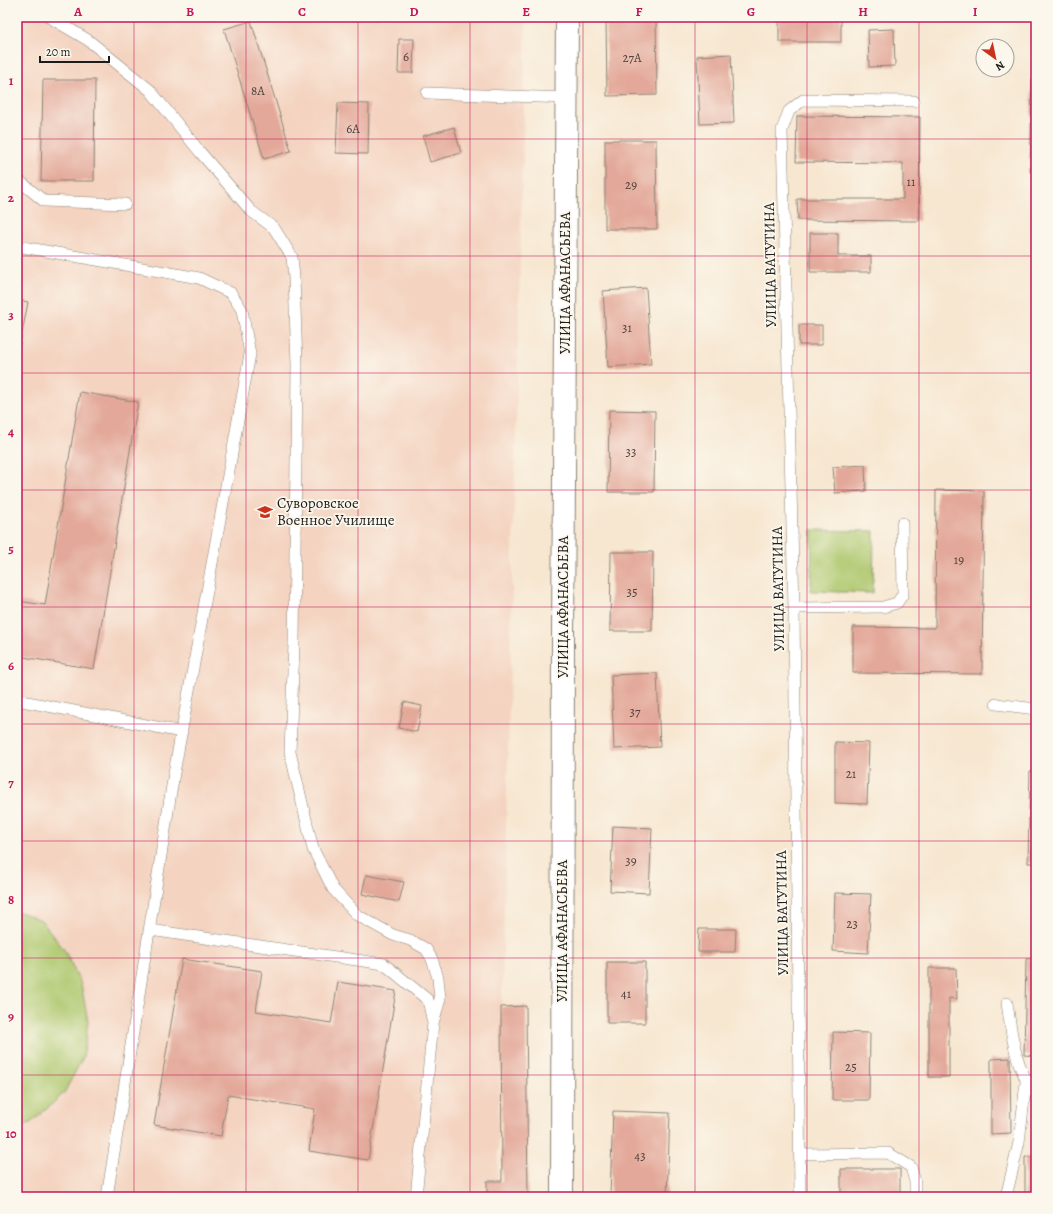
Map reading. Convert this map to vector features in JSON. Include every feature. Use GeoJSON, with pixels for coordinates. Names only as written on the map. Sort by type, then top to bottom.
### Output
{"type":"FeatureCollection","features":[{"type":"Feature","properties":{"kind":"street","name":"УЛИЦА АФАНАСЬЕВА"},"geometry":{"type":"LineString","coordinates":[[562,1197],[563,643],[567,17]]}},
{"type":"Feature","properties":{"kind":"lane"},"geometry":{"type":"LineString","coordinates":[[49,17],[88,40],[150,90],[200,152],[252,210],[274,228],[292,257],[297,365],[294,644],[290,752],[313,849],[333,890],[357,915],[393,935],[410,940],[426,949],[432,959],[438,978],[440,999],[433,1023],[416,1197]]}},
{"type":"Feature","properties":{"kind":"lane"},"geometry":{"type":"LineString","coordinates":[[426,93],[567,98]]}},
{"type":"Feature","properties":{"kind":"lane","name":"УЛИЦА ВАТУТИНА"},"geometry":{"type":"LineString","coordinates":[[800,1197],[794,608],[782,130],[789,111],[803,100],[914,101]]}},
{"type":"Feature","properties":{"kind":"lane"},"geometry":{"type":"LineString","coordinates":[[17,179],[44,201],[125,204]]}},
{"type":"Feature","properties":{"kind":"lane"},"geometry":{"type":"LineString","coordinates":[[17,246],[199,278],[231,293],[242,310],[250,354],[182,732],[107,1197]]}},
{"type":"Feature","properties":{"kind":"lane"},"geometry":{"type":"LineString","coordinates":[[794,608],[883,607],[897,603],[903,594],[902,523]]}},
{"type":"Feature","properties":{"kind":"lane"},"geometry":{"type":"LineString","coordinates":[[17,700],[182,732]]}},
{"type":"Feature","properties":{"kind":"lane"},"geometry":{"type":"LineString","coordinates":[[996,704],[1036,709]]}},
{"type":"Feature","properties":{"kind":"lane"},"geometry":{"type":"LineString","coordinates":[[150,930],[384,964],[428,1000],[433,1023]]}},
{"type":"Feature","properties":{"kind":"lane"},"geometry":{"type":"LineString","coordinates":[[1007,1003],[1013,1046],[1026,1082],[1036,1096]]}},
{"type":"Feature","properties":{"kind":"lane"},"geometry":{"type":"LineString","coordinates":[[1006,1197],[1019,1142],[1026,1082]]}},
{"type":"Feature","properties":{"kind":"lane"},"geometry":{"type":"LineString","coordinates":[[800,1154],[888,1153],[911,1167],[915,1182],[915,1197]]}},
{"type":"Feature","properties":{"kind":"shaded area","name":"Суворовское Военное Училище"},"geometry":{"type":"Polygon","coordinates":[[[17,17],[526,17],[497,1197],[17,1197],[17,17]]]}},
{"type":"Feature","properties":{"kind":"green space"},"geometry":{"type":"Polygon","coordinates":[[[812,530],[874,531],[873,593],[811,591],[812,530]]]}},
{"type":"Feature","properties":{"kind":"green space"},"geometry":{"type":"Polygon","coordinates":[[[17,911],[41,920],[65,951],[81,984],[88,1022],[83,1057],[64,1093],[33,1121],[17,1131],[17,911]]]}},
{"type":"Feature","properties":{"kind":"building"},"geometry":{"type":"Polygon","coordinates":[[[656,17],[657,95],[607,96],[606,18],[656,17]]]}},
{"type":"Feature","properties":{"kind":"building"},"geometry":{"type":"Polygon","coordinates":[[[779,17],[841,17],[841,42],[779,42],[779,17]]]}},
{"type":"Feature","properties":{"kind":"building"},"geometry":{"type":"Polygon","coordinates":[[[251,21],[291,151],[264,159],[224,29],[251,21]]]}},
{"type":"Feature","properties":{"kind":"building"},"geometry":{"type":"Polygon","coordinates":[[[894,29],[895,66],[869,67],[868,30],[894,29]]]}},
{"type":"Feature","properties":{"kind":"building"},"geometry":{"type":"Polygon","coordinates":[[[399,39],[414,39],[413,73],[398,73],[399,39]]]}},
{"type":"Feature","properties":{"kind":"building"},"geometry":{"type":"Polygon","coordinates":[[[731,54],[734,123],[700,124],[697,56],[731,54]]]}},
{"type":"Feature","properties":{"kind":"building"},"geometry":{"type":"Polygon","coordinates":[[[1032,79],[1036,79],[1036,172],[1030,172],[1032,79]]]}},
{"type":"Feature","properties":{"kind":"building"},"geometry":{"type":"Polygon","coordinates":[[[43,80],[95,80],[94,181],[41,181],[43,80]]]}},
{"type":"Feature","properties":{"kind":"building"},"geometry":{"type":"Polygon","coordinates":[[[338,103],[369,104],[368,154],[336,153],[338,103]]]}},
{"type":"Feature","properties":{"kind":"building"},"geometry":{"type":"Polygon","coordinates":[[[797,116],[920,117],[919,221],[798,220],[797,199],[903,199],[903,163],[796,162],[797,116]]]}},
{"type":"Feature","properties":{"kind":"building"},"geometry":{"type":"Polygon","coordinates":[[[454,127],[461,153],[430,162],[423,136],[454,127]]]}},
{"type":"Feature","properties":{"kind":"building"},"geometry":{"type":"Polygon","coordinates":[[[605,140],[656,140],[657,229],[605,229],[605,140]]]}},
{"type":"Feature","properties":{"kind":"building"},"geometry":{"type":"Polygon","coordinates":[[[810,233],[838,233],[838,256],[871,256],[871,272],[810,272],[810,233]]]}},
{"type":"Feature","properties":{"kind":"building"},"geometry":{"type":"Polygon","coordinates":[[[646,288],[651,364],[608,367],[603,291],[646,288]]]}},
{"type":"Feature","properties":{"kind":"building"},"geometry":{"type":"Polygon","coordinates":[[[17,300],[28,302],[18,354],[17,354],[17,300]]]}},
{"type":"Feature","properties":{"kind":"building"},"geometry":{"type":"Polygon","coordinates":[[[799,325],[822,325],[822,345],[799,345],[799,325]]]}},
{"type":"Feature","properties":{"kind":"building"},"geometry":{"type":"Polygon","coordinates":[[[80,392],[138,402],[94,669],[17,656],[17,601],[45,605],[80,392]]]}},
{"type":"Feature","properties":{"kind":"building"},"geometry":{"type":"Polygon","coordinates":[[[609,410],[655,411],[654,492],[608,492],[609,410]]]}},
{"type":"Feature","properties":{"kind":"building"},"geometry":{"type":"Polygon","coordinates":[[[865,465],[866,491],[835,493],[833,467],[865,465]]]}},
{"type":"Feature","properties":{"kind":"building"},"geometry":{"type":"Polygon","coordinates":[[[936,490],[984,491],[982,674],[853,673],[853,627],[935,628],[936,490]]]}},
{"type":"Feature","properties":{"kind":"building"},"geometry":{"type":"Polygon","coordinates":[[[611,552],[653,552],[652,631],[610,631],[611,552]]]}},
{"type":"Feature","properties":{"kind":"building"},"geometry":{"type":"Polygon","coordinates":[[[657,673],[660,747],[614,749],[611,675],[657,673]]]}},
{"type":"Feature","properties":{"kind":"building"},"geometry":{"type":"Polygon","coordinates":[[[404,702],[422,706],[417,732],[399,728],[404,702]]]}},
{"type":"Feature","properties":{"kind":"building"},"geometry":{"type":"Polygon","coordinates":[[[835,742],[869,743],[867,804],[835,803],[835,742]]]}},
{"type":"Feature","properties":{"kind":"building"},"geometry":{"type":"Polygon","coordinates":[[[1030,771],[1036,771],[1036,863],[1028,863],[1030,771]]]}},
{"type":"Feature","properties":{"kind":"building"},"geometry":{"type":"Polygon","coordinates":[[[613,826],[652,828],[649,893],[610,891],[613,826]]]}},
{"type":"Feature","properties":{"kind":"building"},"geometry":{"type":"Polygon","coordinates":[[[366,875],[404,882],[399,902],[362,894],[366,875]]]}},
{"type":"Feature","properties":{"kind":"building"},"geometry":{"type":"Polygon","coordinates":[[[835,893],[871,894],[868,953],[833,951],[835,893]]]}},
{"type":"Feature","properties":{"kind":"building"},"geometry":{"type":"Polygon","coordinates":[[[699,929],[736,929],[735,952],[698,952],[699,929]]]}},
{"type":"Feature","properties":{"kind":"building"},"geometry":{"type":"Polygon","coordinates":[[[182,959],[262,971],[256,1011],[331,1023],[338,982],[396,991],[368,1160],[309,1151],[315,1109],[228,1095],[221,1136],[154,1125],[182,959]]]}},
{"type":"Feature","properties":{"kind":"building"},"geometry":{"type":"Polygon","coordinates":[[[1026,959],[1036,959],[1036,1056],[1024,1055],[1026,959]]]}},
{"type":"Feature","properties":{"kind":"building"},"geometry":{"type":"Polygon","coordinates":[[[607,962],[645,962],[645,1023],[607,1023],[607,962]]]}},
{"type":"Feature","properties":{"kind":"building"},"geometry":{"type":"Polygon","coordinates":[[[929,968],[956,968],[957,999],[949,998],[949,1077],[929,1077],[929,968]]]}},
{"type":"Feature","properties":{"kind":"building"},"geometry":{"type":"Polygon","coordinates":[[[526,1006],[528,1197],[487,1197],[487,1181],[502,1181],[501,1007],[526,1006]]]}},
{"type":"Feature","properties":{"kind":"building"},"geometry":{"type":"Polygon","coordinates":[[[833,1032],[870,1033],[869,1100],[832,1100],[833,1032]]]}},
{"type":"Feature","properties":{"kind":"building"},"geometry":{"type":"Polygon","coordinates":[[[1010,1058],[1011,1133],[991,1134],[991,1059],[1010,1058]]]}},
{"type":"Feature","properties":{"kind":"building"},"geometry":{"type":"Polygon","coordinates":[[[613,1111],[670,1113],[667,1197],[610,1197],[613,1111]]]}},
{"type":"Feature","properties":{"kind":"building"},"geometry":{"type":"Polygon","coordinates":[[[1025,1157],[1036,1157],[1036,1197],[1025,1197],[1025,1157]]]}},
{"type":"Feature","properties":{"kind":"building"},"geometry":{"type":"Polygon","coordinates":[[[841,1169],[900,1169],[900,1197],[841,1197],[841,1169]]]}},
{"type":"Feature","properties":{"kind":"place","name":"Суворовское Военное Училище"},"geometry":{"type":"Point","coordinates":[265,512]}}]}
